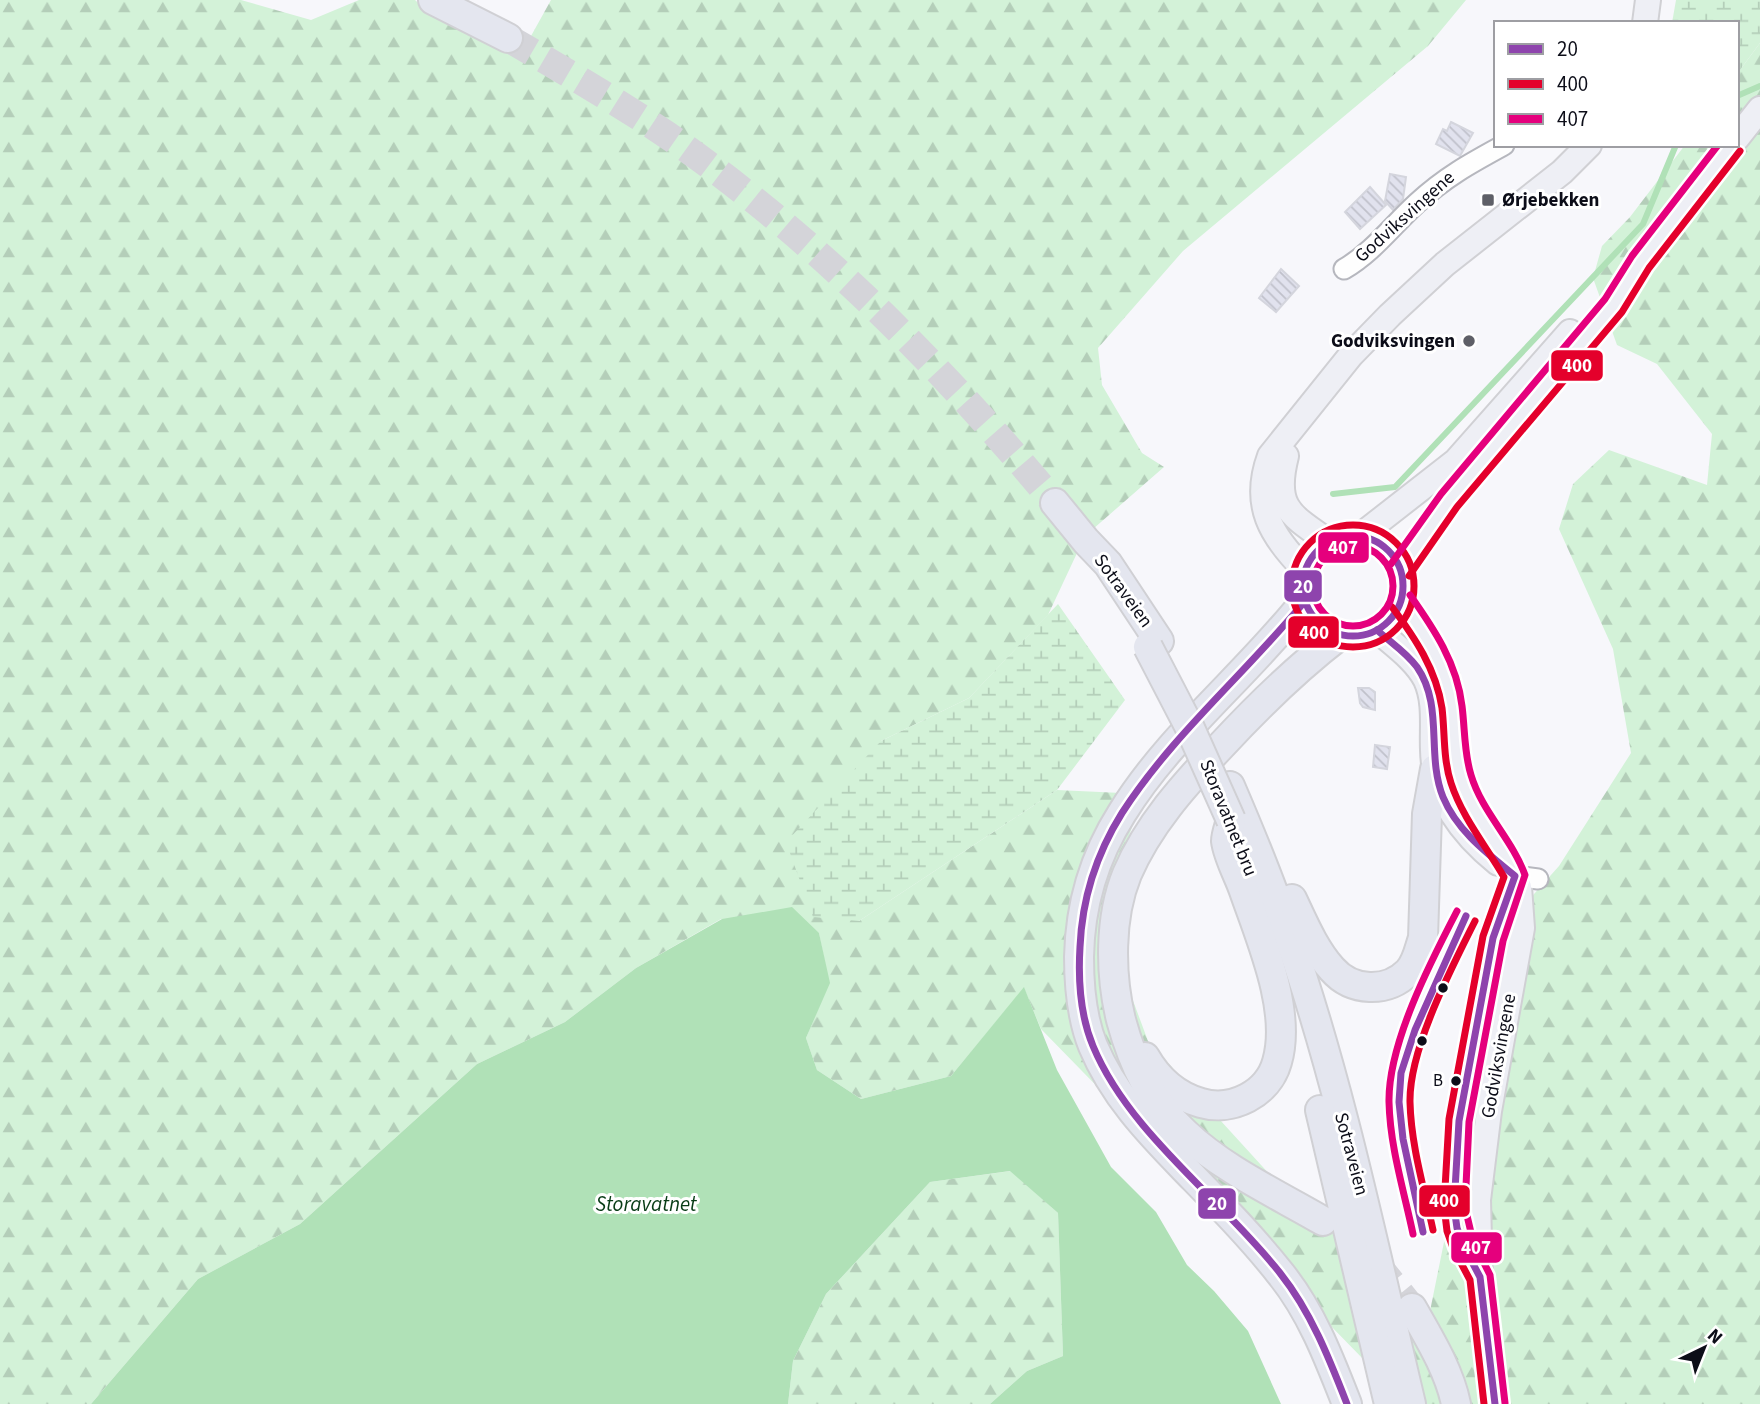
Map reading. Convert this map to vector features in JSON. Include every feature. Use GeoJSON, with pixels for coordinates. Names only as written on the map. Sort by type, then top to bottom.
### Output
{"type":"FeatureCollection","features":[{"type":"Feature","properties":{"kind":"highway"},"geometry":{"type":"LineString","coordinates":[[433,0],[508,38]]}},
{"type":"Feature","properties":{"kind":"highway","name":"Sotraveien"},"geometry":{"type":"LineString","coordinates":[[1055,503],[1086,541],[1097,569],[1153,644]]}},
{"type":"Feature","properties":{"kind":"highway"},"geometry":{"type":"LineString","coordinates":[[1305,601],[1152,772],[1122,811],[1093,868],[1082,918],[1079,972],[1083,1008],[1092,1044],[1107,1075],[1152,1134],[1245,1231],[1282,1275],[1306,1310],[1347,1404]]}},
{"type":"Feature","properties":{"kind":"highway"},"geometry":{"type":"LineString","coordinates":[[1323,1221],[1221,1161],[1185,1134],[1154,1100],[1129,1051],[1118,1008],[1112,962],[1119,904],[1127,874],[1151,829],[1173,798],[1240,726],[1278,688],[1340,635]]}},
{"type":"Feature","properties":{"kind":"highway","name":"Storavatnet bru"},"geometry":{"type":"LineString","coordinates":[[1153,644],[1225,773],[1272,909]]}},
{"type":"Feature","properties":{"kind":"highway","name":"Storavatnet bru"},"geometry":{"type":"LineString","coordinates":[[1153,644],[1231,820],[1226,840],[1272,909]]}},
{"type":"Feature","properties":{"kind":"highway"},"geometry":{"type":"LineString","coordinates":[[1272,909],[1343,980],[1378,988],[1393,984],[1409,971],[1423,938],[1427,814],[1435,769]]}},
{"type":"Feature","properties":{"kind":"highway"},"geometry":{"type":"LineString","coordinates":[[1118,1008],[1154,1073],[1169,1086],[1201,1103],[1224,1104],[1246,1100],[1269,1080],[1277,1063],[1282,1036],[1276,992],[1272,909]]}},
{"type":"Feature","properties":{"kind":"highway","name":"Sotraveien"},"geometry":{"type":"LineString","coordinates":[[1272,909],[1389,1404]]}},
{"type":"Feature","properties":{"kind":"highway","name":"Sotraveien"},"geometry":{"type":"LineString","coordinates":[[1272,909],[1310,1004],[1353,1158],[1411,1404]]}},
{"type":"Feature","properties":{"kind":"highway"},"geometry":{"type":"LineString","coordinates":[[1412,1308],[1432,1343],[1456,1404]]}},
{"type":"Feature","properties":{"kind":"main road"},"geometry":{"type":"LineString","coordinates":[[1646,21],[1648,0]]}},
{"type":"Feature","properties":{"kind":"main road"},"geometry":{"type":"LineString","coordinates":[[1739,135],[1760,109]]}},
{"type":"Feature","properties":{"kind":"main road"},"geometry":{"type":"LineString","coordinates":[[1305,570],[1269,526],[1262,498],[1265,469],[1270,456],[1351,355],[1390,315],[1445,264],[1562,172],[1587,147]]}},
{"type":"Feature","properties":{"kind":"main road"},"geometry":{"type":"LineString","coordinates":[[1401,570],[1449,500],[1614,305],[1640,262],[1730,147]]}},
{"type":"Feature","properties":{"kind":"main road"},"geometry":{"type":"LineString","coordinates":[[1360,536],[1456,461],[1603,294],[1640,262]]}},
{"type":"Feature","properties":{"kind":"main road"},"geometry":{"type":"LineString","coordinates":[[1299,421],[1287,449],[1280,480],[1281,495],[1287,508],[1301,523],[1329,542]]}},
{"type":"Feature","properties":{"kind":"main road"},"geometry":{"type":"LineString","coordinates":[[1360,536],[1380,544],[1396,560],[1401,570],[1401,601],[1392,618],[1377,630],[1365,635],[1340,635],[1318,623],[1305,601],[1302,591],[1305,570],[1314,554],[1329,542],[1360,536]]}},
{"type":"Feature","properties":{"kind":"main road","name":"Godviksvingene"},"geometry":{"type":"LineString","coordinates":[[1401,601],[1430,641],[1447,677],[1461,778],[1472,806],[1504,856],[1526,878],[1519,887],[1522,928],[1489,1111],[1478,1200],[1480,1277],[1495,1404]]}},
{"type":"Feature","properties":{"kind":"main road"},"geometry":{"type":"LineString","coordinates":[[1377,630],[1416,665],[1426,681],[1433,705],[1435,769],[1441,794],[1450,812],[1489,855],[1526,878]]}},
{"type":"Feature","properties":{"kind":"street","name":"Godviksvingene"},"geometry":{"type":"LineString","coordinates":[[1344,269],[1364,257],[1417,203],[1456,171],[1500,147]]}},
{"type":"Feature","properties":{"kind":"green space"},"geometry":{"type":"Polygon","coordinates":[[[0,0],[241,0],[311,20],[359,0],[415,0],[429,13],[526,45],[551,0],[1466,0],[1428,46],[1183,251],[1098,348],[1102,385],[1142,453],[1164,467],[1085,536],[1048,615],[969,698],[881,741],[859,921],[1057,790],[1143,794],[1102,917],[1148,1041],[1293,1200],[1429,1316],[1509,922],[1559,866],[1631,753],[1613,649],[1559,529],[1573,484],[1609,450],[1707,485],[1712,434],[1657,364],[1617,345],[1593,278],[1602,246],[1630,217],[1683,147],[1739,147],[1739,71],[1760,43],[1760,1404],[1407,1404],[1041,1029],[1024,988],[951,1076],[861,1099],[817,1070],[806,1038],[829,983],[819,933],[721,919],[636,968],[565,1022],[477,1064],[300,1224],[198,1279],[91,1404],[0,1404],[0,0]]]}},
{"type":"Feature","properties":{"kind":"green space"},"geometry":{"type":"Polygon","coordinates":[[[1676,0],[1760,0],[1760,43],[1739,71],[1739,21],[1672,21],[1676,0]]]}},
{"type":"Feature","properties":{"kind":"green space"},"geometry":{"type":"Polygon","coordinates":[[[1058,604],[1125,700],[1057,790],[859,921],[813,917],[786,842],[881,741],[969,698],[1058,604]]]}},
{"type":"Feature","properties":{"kind":"green space"},"geometry":{"type":"Polygon","coordinates":[[[1011,1171],[1058,1213],[1063,1356],[1027,1371],[990,1404],[788,1404],[793,1361],[826,1294],[930,1182],[1011,1171]]]}},
{"type":"Feature","properties":{"kind":"water","name":"Storavatnet"},"geometry":{"type":"Polygon","coordinates":[[[792,907],[819,933],[830,983],[806,1038],[817,1070],[861,1099],[951,1076],[1024,987],[1057,1070],[1111,1167],[1156,1212],[1187,1265],[1214,1291],[1248,1331],[1281,1404],[990,1404],[1027,1371],[1063,1356],[1058,1213],[1010,1171],[930,1182],[826,1294],[793,1361],[788,1404],[91,1404],[198,1279],[300,1224],[477,1064],[565,1022],[636,968],[722,919],[792,907]]]}},
{"type":"Feature","properties":{"kind":"building"},"geometry":{"type":"Polygon","coordinates":[[[1451,122],[1473,133],[1460,156],[1436,144],[1443,129],[1447,131],[1451,122]]]}},
{"type":"Feature","properties":{"kind":"building"},"geometry":{"type":"Polygon","coordinates":[[[1390,174],[1406,177],[1403,199],[1393,210],[1385,201],[1390,174]]]}},
{"type":"Feature","properties":{"kind":"building"},"geometry":{"type":"Polygon","coordinates":[[[1370,187],[1386,205],[1360,229],[1345,212],[1370,187]]]}},
{"type":"Feature","properties":{"kind":"building"},"geometry":{"type":"Polygon","coordinates":[[[1281,269],[1299,286],[1276,312],[1259,298],[1281,269]]]}},
{"type":"Feature","properties":{"kind":"building"},"geometry":{"type":"Polygon","coordinates":[[[1358,688],[1369,688],[1375,692],[1375,710],[1363,707],[1358,688]]]}},
{"type":"Feature","properties":{"kind":"building"},"geometry":{"type":"Polygon","coordinates":[[[1375,745],[1390,747],[1387,769],[1373,767],[1375,745]]]}},
{"type":"Feature","properties":{"kind":"waterway"},"geometry":{"type":"LineString","coordinates":[[1739,95],[1760,86]]}},
{"type":"Feature","properties":{"kind":"waterway"},"geometry":{"type":"LineString","coordinates":[[1333,494],[1395,487],[1643,224],[1675,147]]}},
{"type":"Feature","properties":{"kind":"tunnel"},"geometry":{"type":"LineString","coordinates":[[508,38],[667,135],[774,216],[921,353],[1055,503]]}},
{"type":"Feature","properties":{"kind":"tunnel"},"geometry":{"type":"LineString","coordinates":[[1374,1261],[1412,1308]]}},
{"type":"Feature","properties":{"kind":"transit line","name":"407"},"geometry":{"type":"LineString","coordinates":[[1391,564],[1441,494],[1605,299],[1632,256],[1716,147]]}},
{"type":"Feature","properties":{"kind":"transit line","name":"400"},"geometry":{"type":"LineString","coordinates":[[1409,576],[1457,507],[1622,312],[1649,268],[1740,151]]}},
{"type":"Feature","properties":{"kind":"transit line","name":"400"},"geometry":{"type":"LineString","coordinates":[[1353,525],[1376,530],[1396,543],[1409,563],[1414,586],[1409,609],[1396,629],[1376,642],[1353,647],[1330,642],[1310,629],[1297,609],[1292,586],[1297,563],[1310,543],[1330,530],[1353,525]]}},
{"type":"Feature","properties":{"kind":"transit line","name":"20"},"geometry":{"type":"LineString","coordinates":[[1353,536],[1381,544],[1395,558],[1403,586],[1395,614],[1381,628],[1353,636],[1325,628],[1311,614],[1303,586],[1311,558],[1325,544],[1353,536]]}},
{"type":"Feature","properties":{"kind":"transit line","name":"407"},"geometry":{"type":"LineString","coordinates":[[1353,546],[1368,549],[1381,558],[1390,571],[1393,586],[1390,601],[1381,614],[1368,623],[1353,626],[1338,623],[1325,614],[1316,601],[1313,586],[1316,571],[1325,558],[1338,549],[1353,546]]}},
{"type":"Feature","properties":{"kind":"transit line","name":"407"},"geometry":{"type":"LineString","coordinates":[[1410,595],[1436,634],[1455,675],[1462,706],[1467,758],[1476,788],[1513,849],[1525,875],[1503,941],[1469,1122],[1465,1207],[1473,1241],[1490,1275],[1505,1403]]}},
{"type":"Feature","properties":{"kind":"transit line","name":"20"},"geometry":{"type":"LineString","coordinates":[[1305,601],[1164,757],[1142,784],[1113,828],[1092,877],[1084,911],[1079,959],[1080,985],[1089,1034],[1109,1078],[1153,1137],[1257,1246],[1291,1288],[1318,1336],[1347,1404]]}},
{"type":"Feature","properties":{"kind":"transit line","name":"400"},"geometry":{"type":"LineString","coordinates":[[1392,607],[1416,642],[1435,680],[1442,708],[1447,765],[1456,796],[1504,877],[1483,936],[1449,1119],[1444,1206],[1447,1231],[1470,1280],[1484,1404]]}},
{"type":"Feature","properties":{"kind":"transit line","name":"20"},"geometry":{"type":"LineString","coordinates":[[1377,630],[1413,662],[1425,682],[1433,714],[1438,781],[1449,809],[1474,841],[1515,876],[1493,938],[1459,1121],[1454,1207],[1463,1245],[1480,1277],[1495,1404]]}},
{"type":"Feature","properties":{"kind":"transit line","name":"407"},"geometry":{"type":"LineString","coordinates":[[1413,1234],[1392,1136],[1389,1102],[1391,1079],[1395,1055],[1413,1004],[1457,911]]}},
{"type":"Feature","properties":{"kind":"transit line","name":"20"},"geometry":{"type":"LineString","coordinates":[[1423,1232],[1403,1139],[1399,1102],[1401,1073],[1415,1030],[1466,916]]}},
{"type":"Feature","properties":{"kind":"transit line","name":"400"},"geometry":{"type":"LineString","coordinates":[[1433,1230],[1413,1134],[1410,1102],[1412,1081],[1416,1058],[1433,1010],[1475,921]]}},
{"type":"Feature","properties":{"kind":"place","name":"Ørjebekken"},"geometry":{"type":"Point","coordinates":[1488,200]}},
{"type":"Feature","properties":{"kind":"place","name":"Godviksvingen"},"geometry":{"type":"Point","coordinates":[1469,341]}},
{"type":"Feature","properties":{"kind":"place","name":"B"},"geometry":{"type":"Point","coordinates":[1456,1081]}}]}
